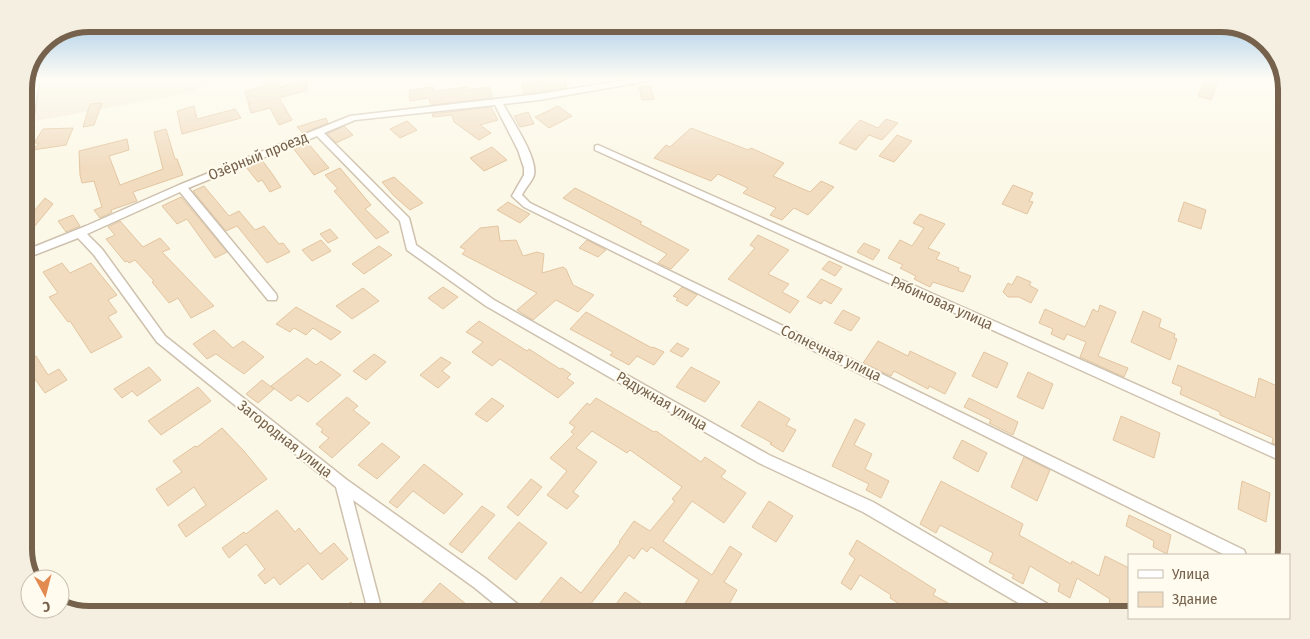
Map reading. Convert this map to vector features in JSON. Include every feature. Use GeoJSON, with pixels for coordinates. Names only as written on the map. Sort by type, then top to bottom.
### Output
{"type":"FeatureCollection","features":[{"type":"Feature","properties":{"kind":"street","name":"Озёрный проезд"},"geometry":{"type":"LineString","coordinates":[[33,251],[182,187],[353,118],[445,108]]}},
{"type":"Feature","properties":{"kind":"street","name":"Солнечная улица"},"geometry":{"type":"LineString","coordinates":[[501,108],[528,163],[529,175],[519,187],[518,196],[527,205],[1237,554]]}},
{"type":"Feature","properties":{"kind":"street","name":"Радужная улица"},"geometry":{"type":"LineString","coordinates":[[318,132],[405,220],[411,247],[490,303],[764,459],[868,507],[1038,606]]}},
{"type":"Feature","properties":{"kind":"street","name":"Рябиновая улица"},"geometry":{"type":"LineString","coordinates":[[598,148],[1278,454]]}},
{"type":"Feature","properties":{"kind":"street"},"geometry":{"type":"LineString","coordinates":[[182,187],[272,296]]}},
{"type":"Feature","properties":{"kind":"street","name":"Загородная улица"},"geometry":{"type":"LineString","coordinates":[[80,232],[98,252],[161,339],[214,384],[342,484],[480,583],[509,606]]}},
{"type":"Feature","properties":{"kind":"street"},"geometry":{"type":"LineString","coordinates":[[342,484],[374,606]]}},
{"type":"Feature","properties":{"kind":"shaded area"},"geometry":{"type":"Polygon","coordinates":[[[33,108],[107,108],[33,121],[33,108]]]}},
{"type":"Feature","properties":{"kind":"building"},"geometry":{"type":"Polygon","coordinates":[[[89,108],[100,108],[94,125],[83,127],[89,108]]]}},
{"type":"Feature","properties":{"kind":"building"},"geometry":{"type":"Polygon","coordinates":[[[194,108],[197,119],[235,109],[241,118],[182,134],[177,111],[194,108]]]}},
{"type":"Feature","properties":{"kind":"building"},"geometry":{"type":"Polygon","coordinates":[[[250,108],[285,108],[292,120],[279,125],[270,108],[251,113],[250,108]]]}},
{"type":"Feature","properties":{"kind":"building"},"geometry":{"type":"Polygon","coordinates":[[[491,108],[498,120],[480,125],[491,133],[479,140],[454,122],[452,115],[433,117],[432,114],[491,108]]]}},
{"type":"Feature","properties":{"kind":"building"},"geometry":{"type":"Polygon","coordinates":[[[554,108],[561,108],[572,116],[549,128],[535,117],[554,108]]]}},
{"type":"Feature","properties":{"kind":"building"},"geometry":{"type":"Polygon","coordinates":[[[528,112],[534,124],[520,127],[514,116],[528,112]]]}},
{"type":"Feature","properties":{"kind":"building"},"geometry":{"type":"Polygon","coordinates":[[[326,118],[328,123],[303,133],[297,127],[326,118]]]}},
{"type":"Feature","properties":{"kind":"building"},"geometry":{"type":"Polygon","coordinates":[[[886,119],[898,123],[882,140],[869,135],[856,150],[839,143],[860,120],[878,128],[886,119]]]}},
{"type":"Feature","properties":{"kind":"building"},"geometry":{"type":"Polygon","coordinates":[[[407,121],[417,130],[400,138],[390,129],[407,121]]]}},
{"type":"Feature","properties":{"kind":"building"},"geometry":{"type":"Polygon","coordinates":[[[344,126],[353,135],[336,143],[327,134],[344,126]]]}},
{"type":"Feature","properties":{"kind":"building"},"geometry":{"type":"Polygon","coordinates":[[[73,128],[66,145],[33,150],[39,143],[34,143],[43,129],[73,128]]]}},
{"type":"Feature","properties":{"kind":"building"},"geometry":{"type":"Polygon","coordinates":[[[691,128],[748,150],[751,148],[784,163],[773,176],[810,192],[821,181],[834,187],[808,215],[794,208],[782,220],[770,215],[776,208],[743,193],[748,188],[718,174],[711,181],[654,158],[666,145],[670,147],[691,128]]]}},
{"type":"Feature","properties":{"kind":"building"},"geometry":{"type":"Polygon","coordinates":[[[166,129],[175,159],[177,159],[183,175],[133,192],[137,201],[111,210],[112,212],[100,218],[94,210],[102,207],[94,181],[82,183],[79,151],[127,139],[129,150],[109,156],[120,185],[163,169],[154,132],[166,129]]]}},
{"type":"Feature","properties":{"kind":"building"},"geometry":{"type":"Polygon","coordinates":[[[897,135],[912,141],[894,162],[879,156],[897,135]]]}},
{"type":"Feature","properties":{"kind":"building"},"geometry":{"type":"Polygon","coordinates":[[[307,142],[329,168],[314,175],[293,148],[307,142]]]}},
{"type":"Feature","properties":{"kind":"building"},"geometry":{"type":"Polygon","coordinates":[[[492,147],[507,160],[484,171],[470,158],[492,147]]]}},
{"type":"Feature","properties":{"kind":"building"},"geometry":{"type":"Polygon","coordinates":[[[262,160],[281,187],[270,192],[262,180],[258,182],[246,167],[262,160]]]}},
{"type":"Feature","properties":{"kind":"building"},"geometry":{"type":"Polygon","coordinates":[[[340,168],[371,205],[365,209],[389,232],[376,239],[334,191],[338,189],[325,175],[340,168]]]}},
{"type":"Feature","properties":{"kind":"building"},"geometry":{"type":"Polygon","coordinates":[[[394,177],[423,203],[410,210],[394,196],[382,182],[394,177]]]}},
{"type":"Feature","properties":{"kind":"building"},"geometry":{"type":"Polygon","coordinates":[[[1013,185],[1033,193],[1029,201],[1033,202],[1027,214],[1002,204],[1013,185]]]}},
{"type":"Feature","properties":{"kind":"building"},"geometry":{"type":"Polygon","coordinates":[[[204,186],[229,216],[239,211],[255,230],[264,226],[279,244],[283,243],[290,252],[267,263],[237,226],[226,231],[193,191],[204,186]]]}},
{"type":"Feature","properties":{"kind":"building"},"geometry":{"type":"Polygon","coordinates":[[[575,188],[642,222],[640,224],[689,250],[671,269],[658,263],[667,254],[563,198],[575,188]]]}},
{"type":"Feature","properties":{"kind":"building"},"geometry":{"type":"Polygon","coordinates":[[[181,197],[227,252],[215,258],[187,219],[177,224],[162,206],[181,197]]]}},
{"type":"Feature","properties":{"kind":"building"},"geometry":{"type":"Polygon","coordinates":[[[45,198],[53,204],[33,228],[33,212],[45,198]]]}},
{"type":"Feature","properties":{"kind":"building"},"geometry":{"type":"Polygon","coordinates":[[[508,202],[530,214],[520,223],[497,210],[508,202]]]}},
{"type":"Feature","properties":{"kind":"building"},"geometry":{"type":"Polygon","coordinates":[[[1184,202],[1206,210],[1201,229],[1178,221],[1184,202]]]}},
{"type":"Feature","properties":{"kind":"building"},"geometry":{"type":"Polygon","coordinates":[[[920,214],[945,224],[928,248],[940,253],[936,259],[959,268],[958,271],[971,276],[963,292],[933,282],[930,287],[914,279],[916,276],[900,268],[903,265],[888,258],[900,240],[912,246],[924,228],[913,223],[920,214]]]}},
{"type":"Feature","properties":{"kind":"building"},"geometry":{"type":"Polygon","coordinates":[[[73,215],[80,226],[66,232],[58,221],[73,215]]]}},
{"type":"Feature","properties":{"kind":"building"},"geometry":{"type":"Polygon","coordinates":[[[120,221],[143,247],[160,238],[170,249],[162,252],[214,306],[191,318],[178,298],[169,303],[152,282],[154,281],[135,260],[129,263],[125,262],[106,239],[115,235],[108,227],[120,221]]]}},
{"type":"Feature","properties":{"kind":"building"},"geometry":{"type":"Polygon","coordinates":[[[498,226],[500,241],[516,240],[523,256],[537,252],[544,254],[542,273],[563,267],[566,269],[573,285],[594,295],[578,312],[556,300],[533,320],[517,310],[537,293],[462,254],[466,250],[460,247],[480,228],[498,226]]]}},
{"type":"Feature","properties":{"kind":"building"},"geometry":{"type":"Polygon","coordinates":[[[330,229],[338,238],[328,243],[320,234],[330,229]]]}},
{"type":"Feature","properties":{"kind":"building"},"geometry":{"type":"Polygon","coordinates":[[[758,235],[789,250],[768,274],[789,284],[782,292],[799,301],[790,313],[728,279],[755,248],[750,245],[758,235]]]}},
{"type":"Feature","properties":{"kind":"building"},"geometry":{"type":"Polygon","coordinates":[[[321,240],[331,251],[312,261],[302,250],[321,240]]]}},
{"type":"Feature","properties":{"kind":"building"},"geometry":{"type":"Polygon","coordinates":[[[587,240],[606,250],[598,257],[579,248],[587,240]]]}},
{"type":"Feature","properties":{"kind":"building"},"geometry":{"type":"Polygon","coordinates":[[[864,243],[880,250],[873,260],[857,252],[864,243]]]}},
{"type":"Feature","properties":{"kind":"building"},"geometry":{"type":"Polygon","coordinates":[[[379,246],[392,255],[364,274],[352,264],[379,246]]]}},
{"type":"Feature","properties":{"kind":"building"},"geometry":{"type":"Polygon","coordinates":[[[829,261],[842,267],[835,276],[822,269],[829,261]]]}},
{"type":"Feature","properties":{"kind":"building"},"geometry":{"type":"Polygon","coordinates":[[[62,263],[70,273],[91,263],[117,295],[108,300],[117,312],[108,317],[122,337],[91,353],[70,321],[68,322],[49,297],[58,293],[43,272],[62,263]]]}},
{"type":"Feature","properties":{"kind":"building"},"geometry":{"type":"Polygon","coordinates":[[[1017,276],[1031,282],[1029,285],[1038,290],[1031,303],[1019,297],[1008,297],[1003,292],[1008,283],[1012,285],[1017,276]]]}},
{"type":"Feature","properties":{"kind":"building"},"geometry":{"type":"Polygon","coordinates":[[[821,279],[842,289],[831,304],[824,300],[821,304],[807,297],[821,279]]]}},
{"type":"Feature","properties":{"kind":"building"},"geometry":{"type":"Polygon","coordinates":[[[443,287],[458,297],[443,309],[428,298],[443,287]]]}},
{"type":"Feature","properties":{"kind":"building"},"geometry":{"type":"Polygon","coordinates":[[[682,287],[697,295],[687,306],[676,300],[678,298],[673,296],[682,287]]]}},
{"type":"Feature","properties":{"kind":"building"},"geometry":{"type":"Polygon","coordinates":[[[363,288],[379,301],[352,319],[336,306],[363,288]]]}},
{"type":"Feature","properties":{"kind":"building"},"geometry":{"type":"Polygon","coordinates":[[[1100,305],[1116,312],[1098,356],[1128,368],[1124,377],[1080,357],[1086,342],[1067,334],[1064,340],[1051,334],[1053,329],[1039,323],[1045,309],[1085,327],[1093,309],[1098,312],[1100,305]]]}},
{"type":"Feature","properties":{"kind":"building"},"geometry":{"type":"Polygon","coordinates":[[[296,307],[341,332],[331,340],[313,328],[306,335],[294,328],[290,332],[276,324],[296,307]]]}},
{"type":"Feature","properties":{"kind":"building"},"geometry":{"type":"Polygon","coordinates":[[[843,310],[860,318],[851,331],[834,323],[843,310]]]}},
{"type":"Feature","properties":{"kind":"building"},"geometry":{"type":"Polygon","coordinates":[[[1143,311],[1161,319],[1159,327],[1175,334],[1174,338],[1177,339],[1170,360],[1131,342],[1143,311]]]}},
{"type":"Feature","properties":{"kind":"building"},"geometry":{"type":"Polygon","coordinates":[[[586,312],[652,348],[664,352],[654,365],[637,356],[629,365],[610,355],[613,352],[570,329],[586,312]]]}},
{"type":"Feature","properties":{"kind":"building"},"geometry":{"type":"Polygon","coordinates":[[[479,321],[527,351],[529,349],[560,369],[562,368],[571,374],[567,378],[574,383],[558,398],[500,359],[492,366],[472,352],[483,342],[466,332],[479,321]]]}},
{"type":"Feature","properties":{"kind":"building"},"geometry":{"type":"Polygon","coordinates":[[[214,330],[233,348],[243,341],[264,357],[244,374],[216,354],[207,359],[193,344],[214,330]]]}},
{"type":"Feature","properties":{"kind":"building"},"geometry":{"type":"Polygon","coordinates":[[[878,341],[908,356],[910,351],[956,373],[945,394],[929,386],[928,389],[894,371],[891,376],[863,363],[878,341]]]}},
{"type":"Feature","properties":{"kind":"building"},"geometry":{"type":"Polygon","coordinates":[[[677,343],[689,349],[682,357],[670,351],[677,343]]]}},
{"type":"Feature","properties":{"kind":"building"},"geometry":{"type":"Polygon","coordinates":[[[984,352],[1008,363],[997,388],[972,376],[984,352]]]}},
{"type":"Feature","properties":{"kind":"building"},"geometry":{"type":"Polygon","coordinates":[[[374,354],[386,362],[366,380],[353,371],[374,354]]]}},
{"type":"Feature","properties":{"kind":"building"},"geometry":{"type":"Polygon","coordinates":[[[36,356],[48,375],[59,369],[67,380],[45,393],[33,376],[33,358],[36,356]]]}},
{"type":"Feature","properties":{"kind":"building"},"geometry":{"type":"Polygon","coordinates":[[[441,357],[451,363],[442,371],[450,377],[438,388],[420,375],[441,357]]]}},
{"type":"Feature","properties":{"kind":"building"},"geometry":{"type":"Polygon","coordinates":[[[307,358],[316,365],[321,361],[341,375],[308,402],[298,395],[291,401],[271,386],[307,358]]]}},
{"type":"Feature","properties":{"kind":"building"},"geometry":{"type":"Polygon","coordinates":[[[1178,365],[1255,398],[1259,378],[1278,386],[1278,445],[1272,443],[1273,438],[1220,415],[1220,412],[1180,394],[1182,387],[1172,383],[1178,365]]]}},
{"type":"Feature","properties":{"kind":"building"},"geometry":{"type":"Polygon","coordinates":[[[149,367],[161,380],[137,396],[132,391],[122,398],[114,389],[149,367]]]}},
{"type":"Feature","properties":{"kind":"building"},"geometry":{"type":"Polygon","coordinates":[[[691,367],[720,382],[705,402],[676,387],[691,367]]]}},
{"type":"Feature","properties":{"kind":"building"},"geometry":{"type":"Polygon","coordinates":[[[1028,372],[1053,384],[1043,409],[1017,397],[1028,372]]]}},
{"type":"Feature","properties":{"kind":"building"},"geometry":{"type":"Polygon","coordinates":[[[262,380],[274,389],[258,403],[246,394],[262,380]]]}},
{"type":"Feature","properties":{"kind":"building"},"geometry":{"type":"Polygon","coordinates":[[[198,387],[211,401],[161,435],[148,421],[198,387]]]}},
{"type":"Feature","properties":{"kind":"building"},"geometry":{"type":"Polygon","coordinates":[[[347,397],[358,406],[353,410],[370,423],[332,458],[319,447],[329,438],[321,432],[323,429],[316,424],[347,397]]]}},
{"type":"Feature","properties":{"kind":"building"},"geometry":{"type":"Polygon","coordinates":[[[492,398],[504,406],[487,422],[475,414],[492,398]]]}},
{"type":"Feature","properties":{"kind":"building"},"geometry":{"type":"Polygon","coordinates":[[[596,398],[654,432],[656,431],[701,462],[705,457],[726,471],[721,477],[746,493],[724,523],[692,501],[663,541],[712,575],[730,546],[742,554],[724,582],[737,590],[728,606],[683,606],[699,580],[651,547],[647,552],[642,548],[634,559],[629,555],[589,606],[538,606],[561,577],[581,593],[620,543],[634,521],[650,531],[675,501],[672,499],[682,487],[630,450],[627,453],[592,431],[576,448],[597,462],[573,492],[579,496],[567,509],[547,495],[567,471],[550,458],[574,434],[571,432],[575,427],[569,423],[587,403],[590,405],[596,398]]]}},
{"type":"Feature","properties":{"kind":"building"},"geometry":{"type":"Polygon","coordinates":[[[969,398],[1018,422],[1013,435],[989,423],[991,420],[964,407],[969,398]]]}},
{"type":"Feature","properties":{"kind":"building"},"geometry":{"type":"Polygon","coordinates":[[[759,401],[790,419],[786,425],[796,430],[783,452],[770,444],[772,443],[741,426],[759,401]]]}},
{"type":"Feature","properties":{"kind":"building"},"geometry":{"type":"Polygon","coordinates":[[[1121,416],[1160,433],[1154,458],[1113,440],[1121,416]]]}},
{"type":"Feature","properties":{"kind":"building"},"geometry":{"type":"Polygon","coordinates":[[[855,419],[865,424],[854,445],[872,454],[865,469],[889,481],[881,498],[866,490],[869,484],[832,466],[855,419]]]}},
{"type":"Feature","properties":{"kind":"building"},"geometry":{"type":"Polygon","coordinates":[[[222,428],[267,479],[186,537],[178,525],[206,505],[194,487],[168,506],[156,489],[182,472],[173,461],[195,446],[197,447],[222,428]]]}},
{"type":"Feature","properties":{"kind":"building"},"geometry":{"type":"Polygon","coordinates":[[[962,440],[987,453],[978,472],[953,458],[962,440]]]}},
{"type":"Feature","properties":{"kind":"building"},"geometry":{"type":"Polygon","coordinates":[[[382,443],[400,457],[377,479],[358,465],[382,443]]]}},
{"type":"Feature","properties":{"kind":"building"},"geometry":{"type":"Polygon","coordinates":[[[1024,457],[1050,470],[1037,501],[1011,487],[1024,457]]]}},
{"type":"Feature","properties":{"kind":"building"},"geometry":{"type":"Polygon","coordinates":[[[424,464],[463,494],[444,514],[413,491],[397,508],[389,502],[424,464]]]}},
{"type":"Feature","properties":{"kind":"building"},"geometry":{"type":"Polygon","coordinates":[[[531,479],[542,487],[518,516],[507,507],[531,479]]]}},
{"type":"Feature","properties":{"kind":"building"},"geometry":{"type":"Polygon","coordinates":[[[941,481],[1023,524],[1019,535],[1071,564],[1072,561],[1099,576],[1105,556],[1128,568],[1127,606],[1108,606],[1110,599],[1077,578],[1070,598],[1058,591],[1060,584],[1030,566],[1023,584],[1012,578],[1014,575],[989,562],[993,553],[940,525],[936,533],[920,524],[941,481]]]}},
{"type":"Feature","properties":{"kind":"building"},"geometry":{"type":"Polygon","coordinates":[[[1242,481],[1270,493],[1266,522],[1238,509],[1242,481]]]}},
{"type":"Feature","properties":{"kind":"building"},"geometry":{"type":"Polygon","coordinates":[[[769,501],[793,516],[776,542],[752,527],[769,501]]]}},
{"type":"Feature","properties":{"kind":"building"},"geometry":{"type":"Polygon","coordinates":[[[482,506],[495,515],[462,553],[449,544],[482,506]]]}},
{"type":"Feature","properties":{"kind":"building"},"geometry":{"type":"Polygon","coordinates":[[[277,510],[295,532],[299,528],[320,554],[334,543],[348,559],[322,580],[308,563],[280,585],[274,577],[265,584],[258,575],[265,569],[246,544],[229,558],[222,548],[244,532],[246,534],[277,510]]]}},
{"type":"Feature","properties":{"kind":"building"},"geometry":{"type":"Polygon","coordinates":[[[1129,515],[1171,535],[1167,554],[1153,547],[1154,541],[1126,526],[1129,515]]]}},
{"type":"Feature","properties":{"kind":"building"},"geometry":{"type":"Polygon","coordinates":[[[519,522],[547,543],[516,580],[488,558],[519,522]]]}},
{"type":"Feature","properties":{"kind":"building"},"geometry":{"type":"Polygon","coordinates":[[[857,540],[936,590],[933,595],[954,606],[902,606],[890,598],[891,595],[860,575],[851,590],[841,583],[855,559],[849,554],[857,540]]]}},
{"type":"Feature","properties":{"kind":"building"},"geometry":{"type":"Polygon","coordinates":[[[440,583],[466,604],[464,606],[419,606],[440,583]]]}},
{"type":"Feature","properties":{"kind":"building"},"geometry":{"type":"Polygon","coordinates":[[[625,592],[645,606],[615,606],[625,592]]]}},
{"type":"Feature","properties":{"kind":"building"},"geometry":{"type":"Polygon","coordinates":[[[351,602],[353,606],[345,606],[351,602]]]}}]}
